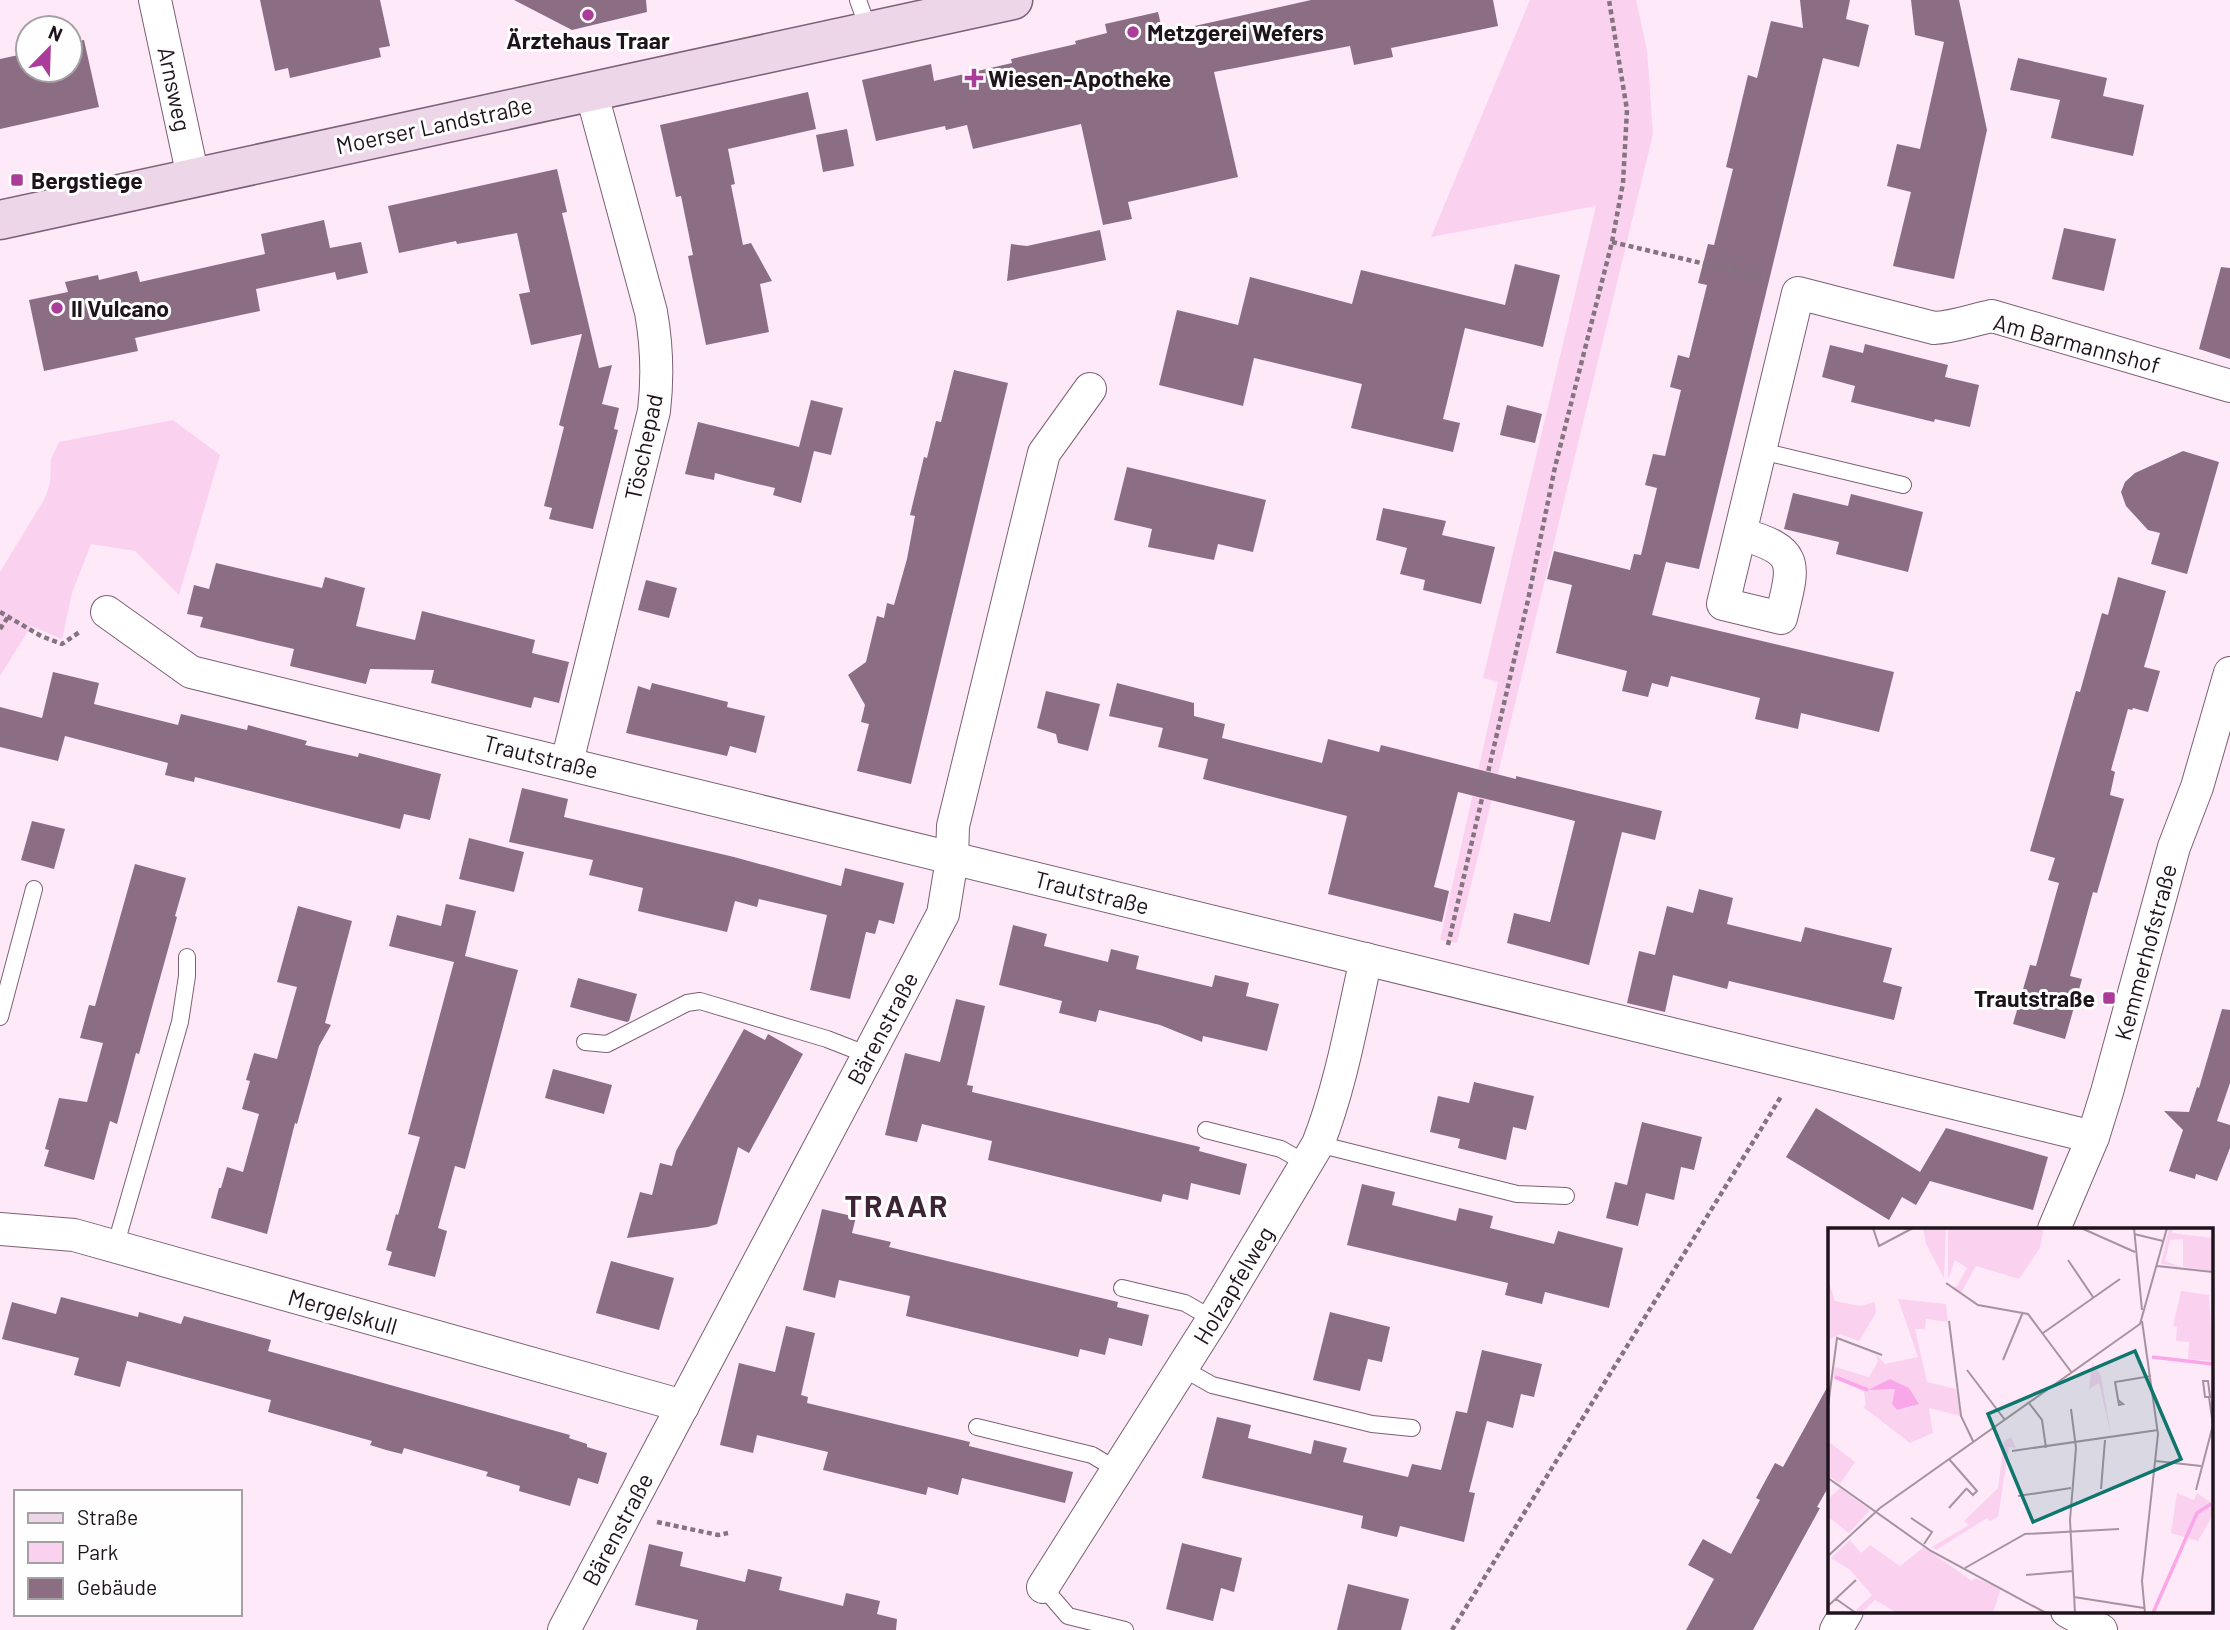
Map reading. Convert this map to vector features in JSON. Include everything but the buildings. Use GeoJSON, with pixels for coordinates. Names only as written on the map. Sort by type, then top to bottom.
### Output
{"type":"FeatureCollection","features":[{"type":"Feature","properties":{"kind":"main road","name":"Moerser Landstraße"},"geometry":{"type":"LineString","coordinates":[[0,220],[591,91],[863,16],[1013,0]]}},
{"type":"Feature","properties":{"kind":"street","name":"Arnsweg"},"geometry":{"type":"LineString","coordinates":[[155,0],[193,177]]}},
{"type":"Feature","properties":{"kind":"street","name":"Töschepad"},"geometry":{"type":"LineString","coordinates":[[567,762],[654,411],[657,380],[657,346],[651,312],[591,91]]}},
{"type":"Feature","properties":{"kind":"street","name":"Am Barmannshof"},"geometry":{"type":"LineString","coordinates":[[1798,293],[1934,328],[1955,327],[1992,316],[2230,386]]}},
{"type":"Feature","properties":{"kind":"street"},"geometry":{"type":"LineString","coordinates":[[1741,534],[1798,293]]}},
{"type":"Feature","properties":{"kind":"street","name":"Bärenstraße"},"geometry":{"type":"LineString","coordinates":[[564,1630],[943,914],[952,859],[953,826],[1044,453],[1090,389]]}},
{"type":"Feature","properties":{"kind":"street","name":"Trautstraße"},"geometry":{"type":"LineString","coordinates":[[107,612],[191,672],[2093,1137]]}},
{"type":"Feature","properties":{"kind":"street","name":"Kemmerhofstraße"},"geometry":{"type":"LineString","coordinates":[[2054,1228],[2093,1137],[2174,847],[2197,787],[2230,673]]}},
{"type":"Feature","properties":{"kind":"street","name":"Holzapfelweg"},"geometry":{"type":"LineString","coordinates":[[1043,1587],[1213,1319],[1312,1154],[1329,1115],[1366,959]]}},
{"type":"Feature","properties":{"kind":"street","name":"Mergelskull"},"geometry":{"type":"LineString","coordinates":[[0,1229],[74,1235],[683,1406]]}},
{"type":"Feature","properties":{"kind":"street"},"geometry":{"type":"LineString","coordinates":[[1836,1630],[1846,1612]]}},
{"type":"Feature","properties":{"kind":"street"},"geometry":{"type":"LineString","coordinates":[[2069,1612],[2101,1630]]}},
{"type":"Feature","properties":{"kind":"lane"},"geometry":{"type":"LineString","coordinates":[[1760,451],[1903,485]]}},
{"type":"Feature","properties":{"kind":"lane"},"geometry":{"type":"LineString","coordinates":[[0,1017],[34,889]]}},
{"type":"Feature","properties":{"kind":"lane"},"geometry":{"type":"LineString","coordinates":[[115,1247],[180,1022],[187,957]]}},
{"type":"Feature","properties":{"kind":"lane"},"geometry":{"type":"LineString","coordinates":[[585,1042],[607,1044],[687,1003],[700,1001],[827,1039],[868,1055]]}},
{"type":"Feature","properties":{"kind":"lane"},"geometry":{"type":"LineString","coordinates":[[1206,1130],[1281,1149],[1517,1194],[1566,1196]]}},
{"type":"Feature","properties":{"kind":"lane"},"geometry":{"type":"LineString","coordinates":[[1122,1288],[1185,1303],[1213,1319]]}},
{"type":"Feature","properties":{"kind":"lane"},"geometry":{"type":"LineString","coordinates":[[1182,1368],[1212,1385],[1372,1424],[1412,1428]]}},
{"type":"Feature","properties":{"kind":"lane"},"geometry":{"type":"LineString","coordinates":[[977,1427],[1092,1455],[1117,1470]]}},
{"type":"Feature","properties":{"kind":"lane"},"geometry":{"type":"LineString","coordinates":[[1043,1587],[1068,1616],[1125,1630]]}},
{"type":"Feature","properties":{"kind":"path"},"geometry":{"type":"LineString","coordinates":[[1442,976],[1528,600],[1555,467],[1612,242],[1623,183],[1627,110],[1609,0]]}},
{"type":"Feature","properties":{"kind":"path"},"geometry":{"type":"LineString","coordinates":[[1612,242],[1783,282],[1798,293]]}},
{"type":"Feature","properties":{"kind":"path"},"geometry":{"type":"LineString","coordinates":[[0,612],[62,645],[107,612]]}},
{"type":"Feature","properties":{"kind":"path"},"geometry":{"type":"LineString","coordinates":[[0,629],[8,617]]}},
{"type":"Feature","properties":{"kind":"path"},"geometry":{"type":"LineString","coordinates":[[1452,1630],[1786,1088],[1795,1066]]}},
{"type":"Feature","properties":{"kind":"path"},"geometry":{"type":"LineString","coordinates":[[625,1515],[718,1535],[728,1533]]}},
{"type":"Feature","properties":{"kind":"green space"},"geometry":{"type":"Polygon","coordinates":[[[1530,0],[1636,0],[1647,50],[1653,134],[1457,943],[1440,940],[1498,682],[1483,678],[1596,206],[1431,237],[1530,0]]]}},
{"type":"Feature","properties":{"kind":"green space"},"geometry":{"type":"Polygon","coordinates":[[[173,420],[220,455],[179,595],[135,551],[91,544],[72,593],[62,639],[31,626],[0,676],[0,572],[45,498],[50,483],[51,459],[59,442],[173,420]]]}},
{"type":"Feature","properties":{"kind":"place","name":"Ärztehaus Traar"},"geometry":{"type":"Point","coordinates":[588,15]}},
{"type":"Feature","properties":{"kind":"place","name":"Metzgerei Wefers"},"geometry":{"type":"Point","coordinates":[1133,32]}},
{"type":"Feature","properties":{"kind":"place","name":"Wiesen-Apotheke"},"geometry":{"type":"Point","coordinates":[974,78]}},
{"type":"Feature","properties":{"kind":"place","name":"Bergstiege"},"geometry":{"type":"Point","coordinates":[17,180]}},
{"type":"Feature","properties":{"kind":"place","name":"Il Vulcano"},"geometry":{"type":"Point","coordinates":[57,308]}},
{"type":"Feature","properties":{"kind":"place","name":"Trautstraße"},"geometry":{"type":"Point","coordinates":[2109,998]}},
{"type":"Feature","properties":{"kind":"district","name":"TRAAR"},"geometry":{"type":"Point","coordinates":[897,1205]}}]}
